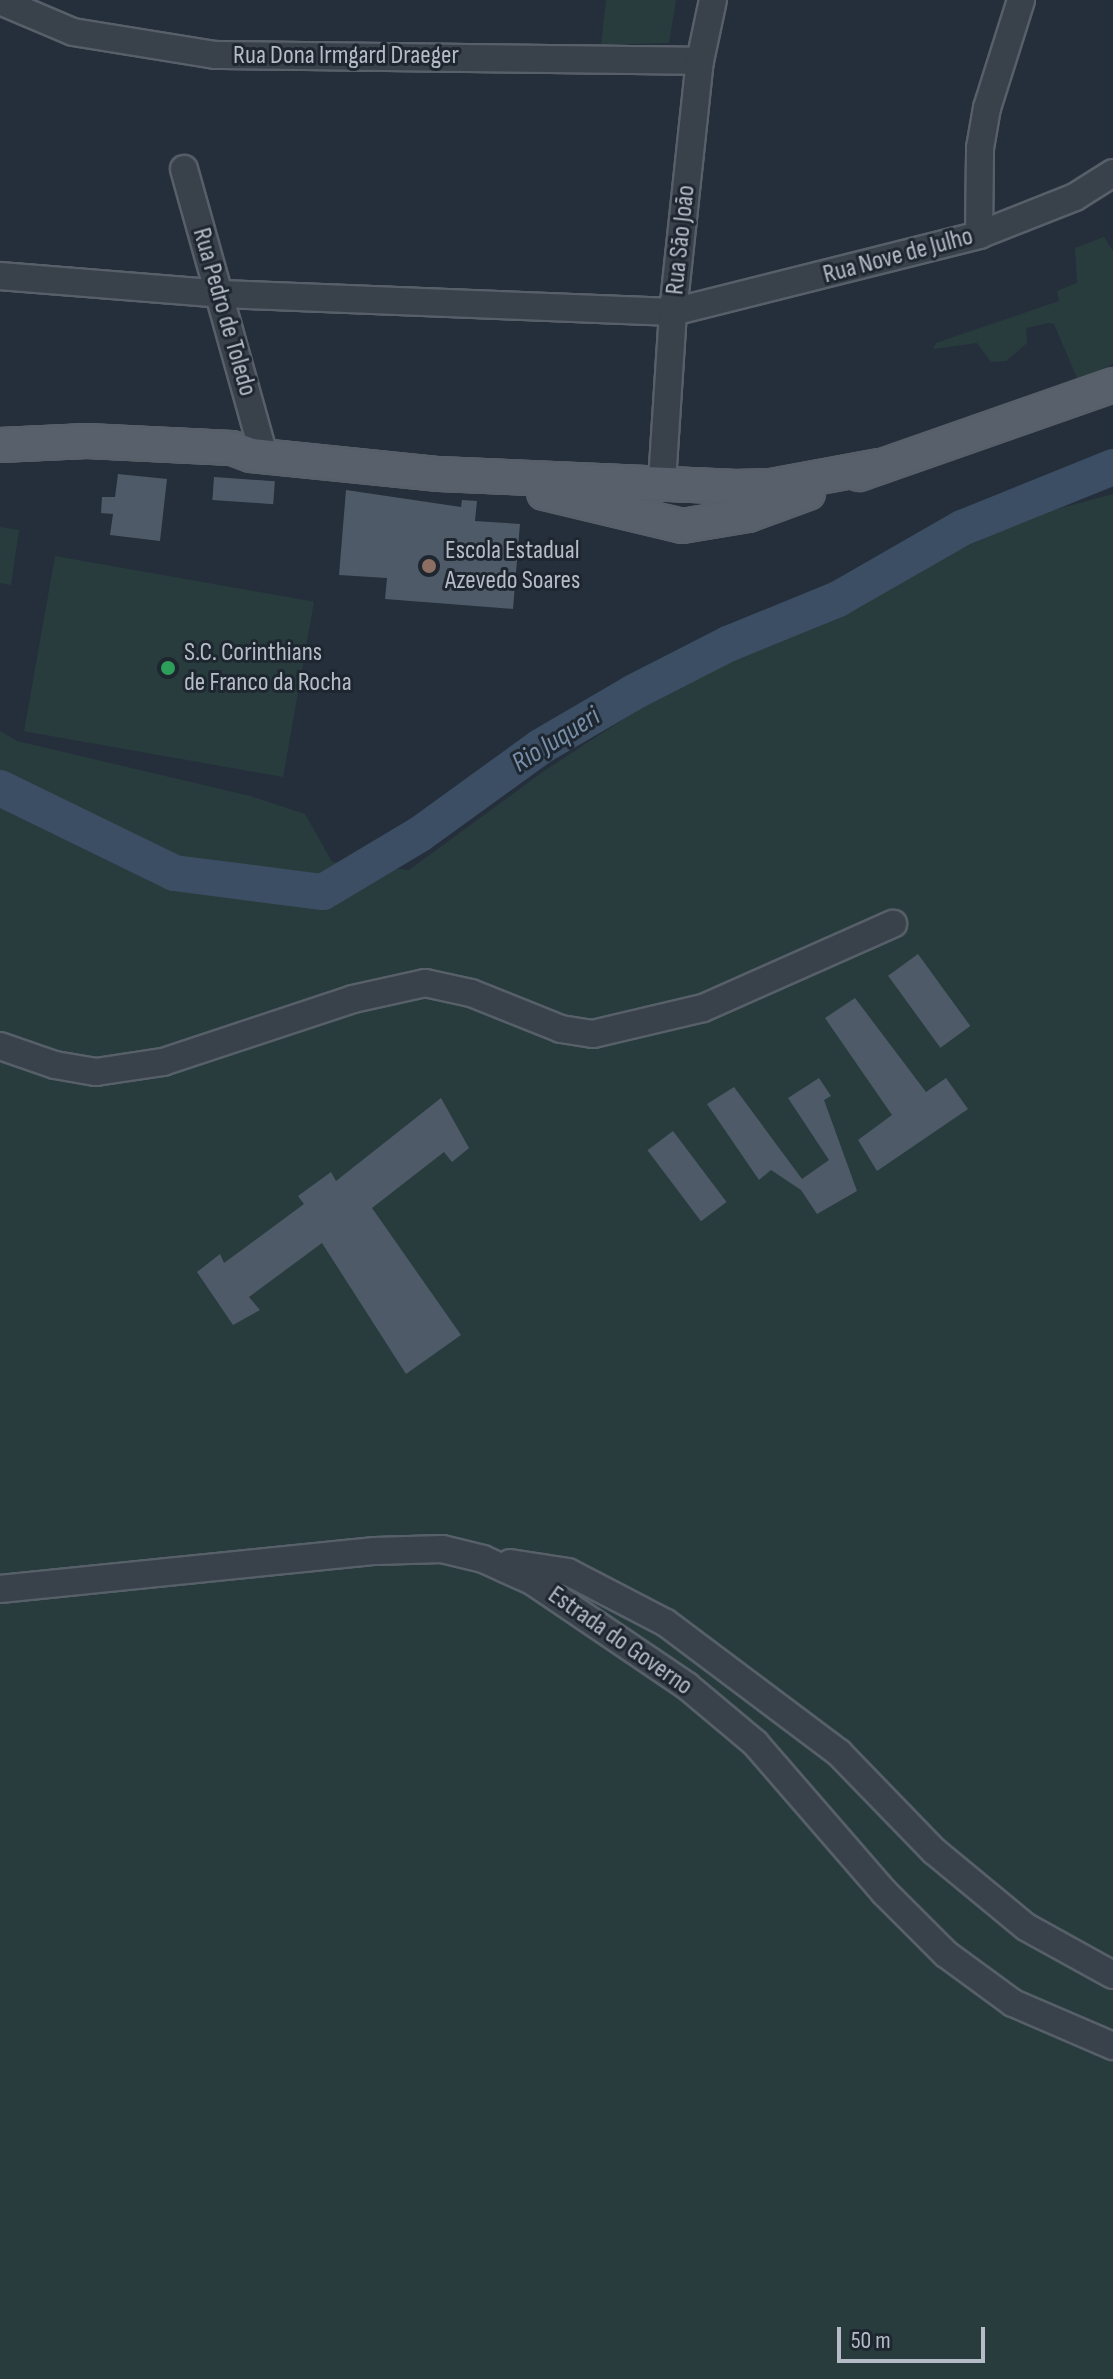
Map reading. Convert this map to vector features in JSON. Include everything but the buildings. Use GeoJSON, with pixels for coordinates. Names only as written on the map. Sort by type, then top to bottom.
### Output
{"type":"FeatureCollection","features":[{"type":"Feature","properties":{"kind":"main road"},"geometry":{"type":"LineString","coordinates":[[439,474],[563,496],[657,523],[709,524],[748,515],[879,466],[1109,388]]}},
{"type":"Feature","properties":{"kind":"main road"},"geometry":{"type":"LineString","coordinates":[[0,445],[71,446],[85,454],[221,461],[258,455],[439,474],[771,486],[879,466]]}},
{"type":"Feature","properties":{"kind":"main road"},"geometry":{"type":"LineString","coordinates":[[563,496],[637,492],[662,482]]}},
{"type":"Feature","properties":{"kind":"street","name":"Rua São João"},"geometry":{"type":"LineString","coordinates":[[662,482],[673,312],[700,61],[713,0]]}},
{"type":"Feature","properties":{"kind":"street"},"geometry":{"type":"LineString","coordinates":[[979,235],[980,148],[987,108],[1021,0]]}},
{"type":"Feature","properties":{"kind":"street","name":"Rua Dona Irmgard Draeger"},"geometry":{"type":"LineString","coordinates":[[0,1],[73,32],[215,55],[700,61]]}},
{"type":"Feature","properties":{"kind":"street","name":"Rua Pedro de Toledo"},"geometry":{"type":"LineString","coordinates":[[184,169],[211,273],[223,294],[258,455]]}},
{"type":"Feature","properties":{"kind":"street","name":"Rua Nove de Julho"},"geometry":{"type":"LineString","coordinates":[[0,276],[223,294],[673,312],[979,235],[1075,197],[1113,173]]}},
{"type":"Feature","properties":{"kind":"street"},"geometry":{"type":"LineString","coordinates":[[0,1046],[55,1065],[96,1072],[163,1062],[353,999],[425,983],[471,993],[561,1029],[593,1034],[703,1008],[893,924]]}},
{"type":"Feature","properties":{"kind":"street","name":"Estrada do Governo"},"geometry":{"type":"LineString","coordinates":[[0,1589],[375,1551],[442,1549],[483,1559],[545,1590],[687,1686],[755,1743],[884,1892],[946,1954],[1013,2003],[1113,2046]]}},
{"type":"Feature","properties":{"kind":"street"},"geometry":{"type":"LineString","coordinates":[[483,1559],[568,1572],[666,1623],[839,1753],[934,1851],[1026,1927],[1113,1975]]}},
{"type":"Feature","properties":{"kind":"green space"},"geometry":{"type":"Polygon","coordinates":[[[606,0],[676,0],[669,43],[601,45],[606,0]]]}},
{"type":"Feature","properties":{"kind":"green space"},"geometry":{"type":"Polygon","coordinates":[[[1104,237],[1113,251],[1113,364],[1078,380],[1054,324],[1048,323],[1026,328],[1027,343],[1006,361],[991,362],[977,343],[933,349],[936,343],[1059,301],[1057,291],[1077,283],[1075,248],[1104,237]]]}},
{"type":"Feature","properties":{"kind":"green space"},"geometry":{"type":"Polygon","coordinates":[[[1113,494],[1113,2379],[0,2379],[0,731],[17,741],[250,796],[305,814],[332,862],[409,870],[544,771],[676,685],[843,614],[935,561],[1035,515],[1113,494]]]}},
{"type":"Feature","properties":{"kind":"green space"},"geometry":{"type":"Polygon","coordinates":[[[0,527],[19,530],[11,585],[0,583],[0,527]]]}},
{"type":"Feature","properties":{"kind":"green space","name":"S.C. Corinthians de Franco da Rocha"},"geometry":{"type":"Polygon","coordinates":[[[55,556],[314,602],[283,777],[24,731],[55,556]]]}},
{"type":"Feature","properties":{"kind":"waterway","name":"Rio Juqueri"},"geometry":{"type":"LineString","coordinates":[[0,788],[174,873],[323,892],[420,834],[540,747],[634,692],[728,644],[838,599],[962,528],[1113,467]]}},
{"type":"Feature","properties":{"kind":"place","name":"Escola Estadual Azevedo Soares"},"geometry":{"type":"Point","coordinates":[429,566]}},
{"type":"Feature","properties":{"kind":"place","name":"S.C. Corinthians de Franco da Rocha"},"geometry":{"type":"Point","coordinates":[168,668]}}]}
